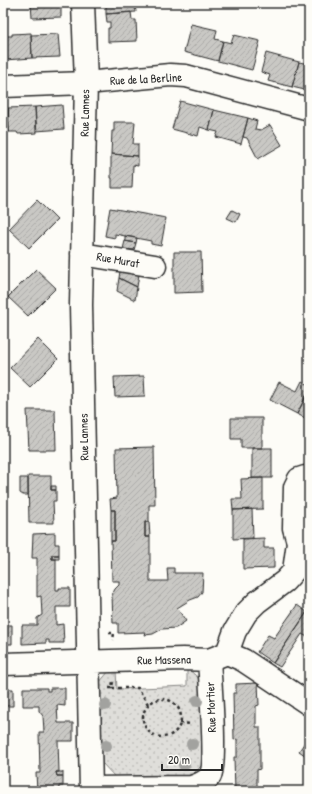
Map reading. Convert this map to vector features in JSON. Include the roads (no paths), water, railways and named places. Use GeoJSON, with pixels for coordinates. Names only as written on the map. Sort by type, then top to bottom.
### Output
{"type":"FeatureCollection","features":[{"type":"Feature","properties":{"kind":"street","name":"Rue Lannes"},"geometry":{"type":"LineString","coordinates":[[83,3],[86,82],[81,313],[91,790]]}},
{"type":"Feature","properties":{"kind":"street","name":"Rue de la Berline"},"geometry":{"type":"LineString","coordinates":[[3,86],[86,82],[170,75],[186,76],[309,109]]}},
{"type":"Feature","properties":{"kind":"street","name":"Rue Murat"},"geometry":{"type":"LineString","coordinates":[[82,254],[155,266]]}},
{"type":"Feature","properties":{"kind":"street"},"geometry":{"type":"LineString","coordinates":[[218,656],[246,613],[257,602],[285,581],[294,571],[304,540],[294,528],[295,487],[299,479],[309,477]]}},
{"type":"Feature","properties":{"kind":"street","name":"Rue Massena"},"geometry":{"type":"LineString","coordinates":[[3,664],[183,659],[218,656],[243,660],[309,704]]}},
{"type":"Feature","properties":{"kind":"street","name":"Rue Mortier"},"geometry":{"type":"LineString","coordinates":[[91,790],[192,787],[204,782],[211,775],[213,763],[211,688],[218,656]]}}]}
